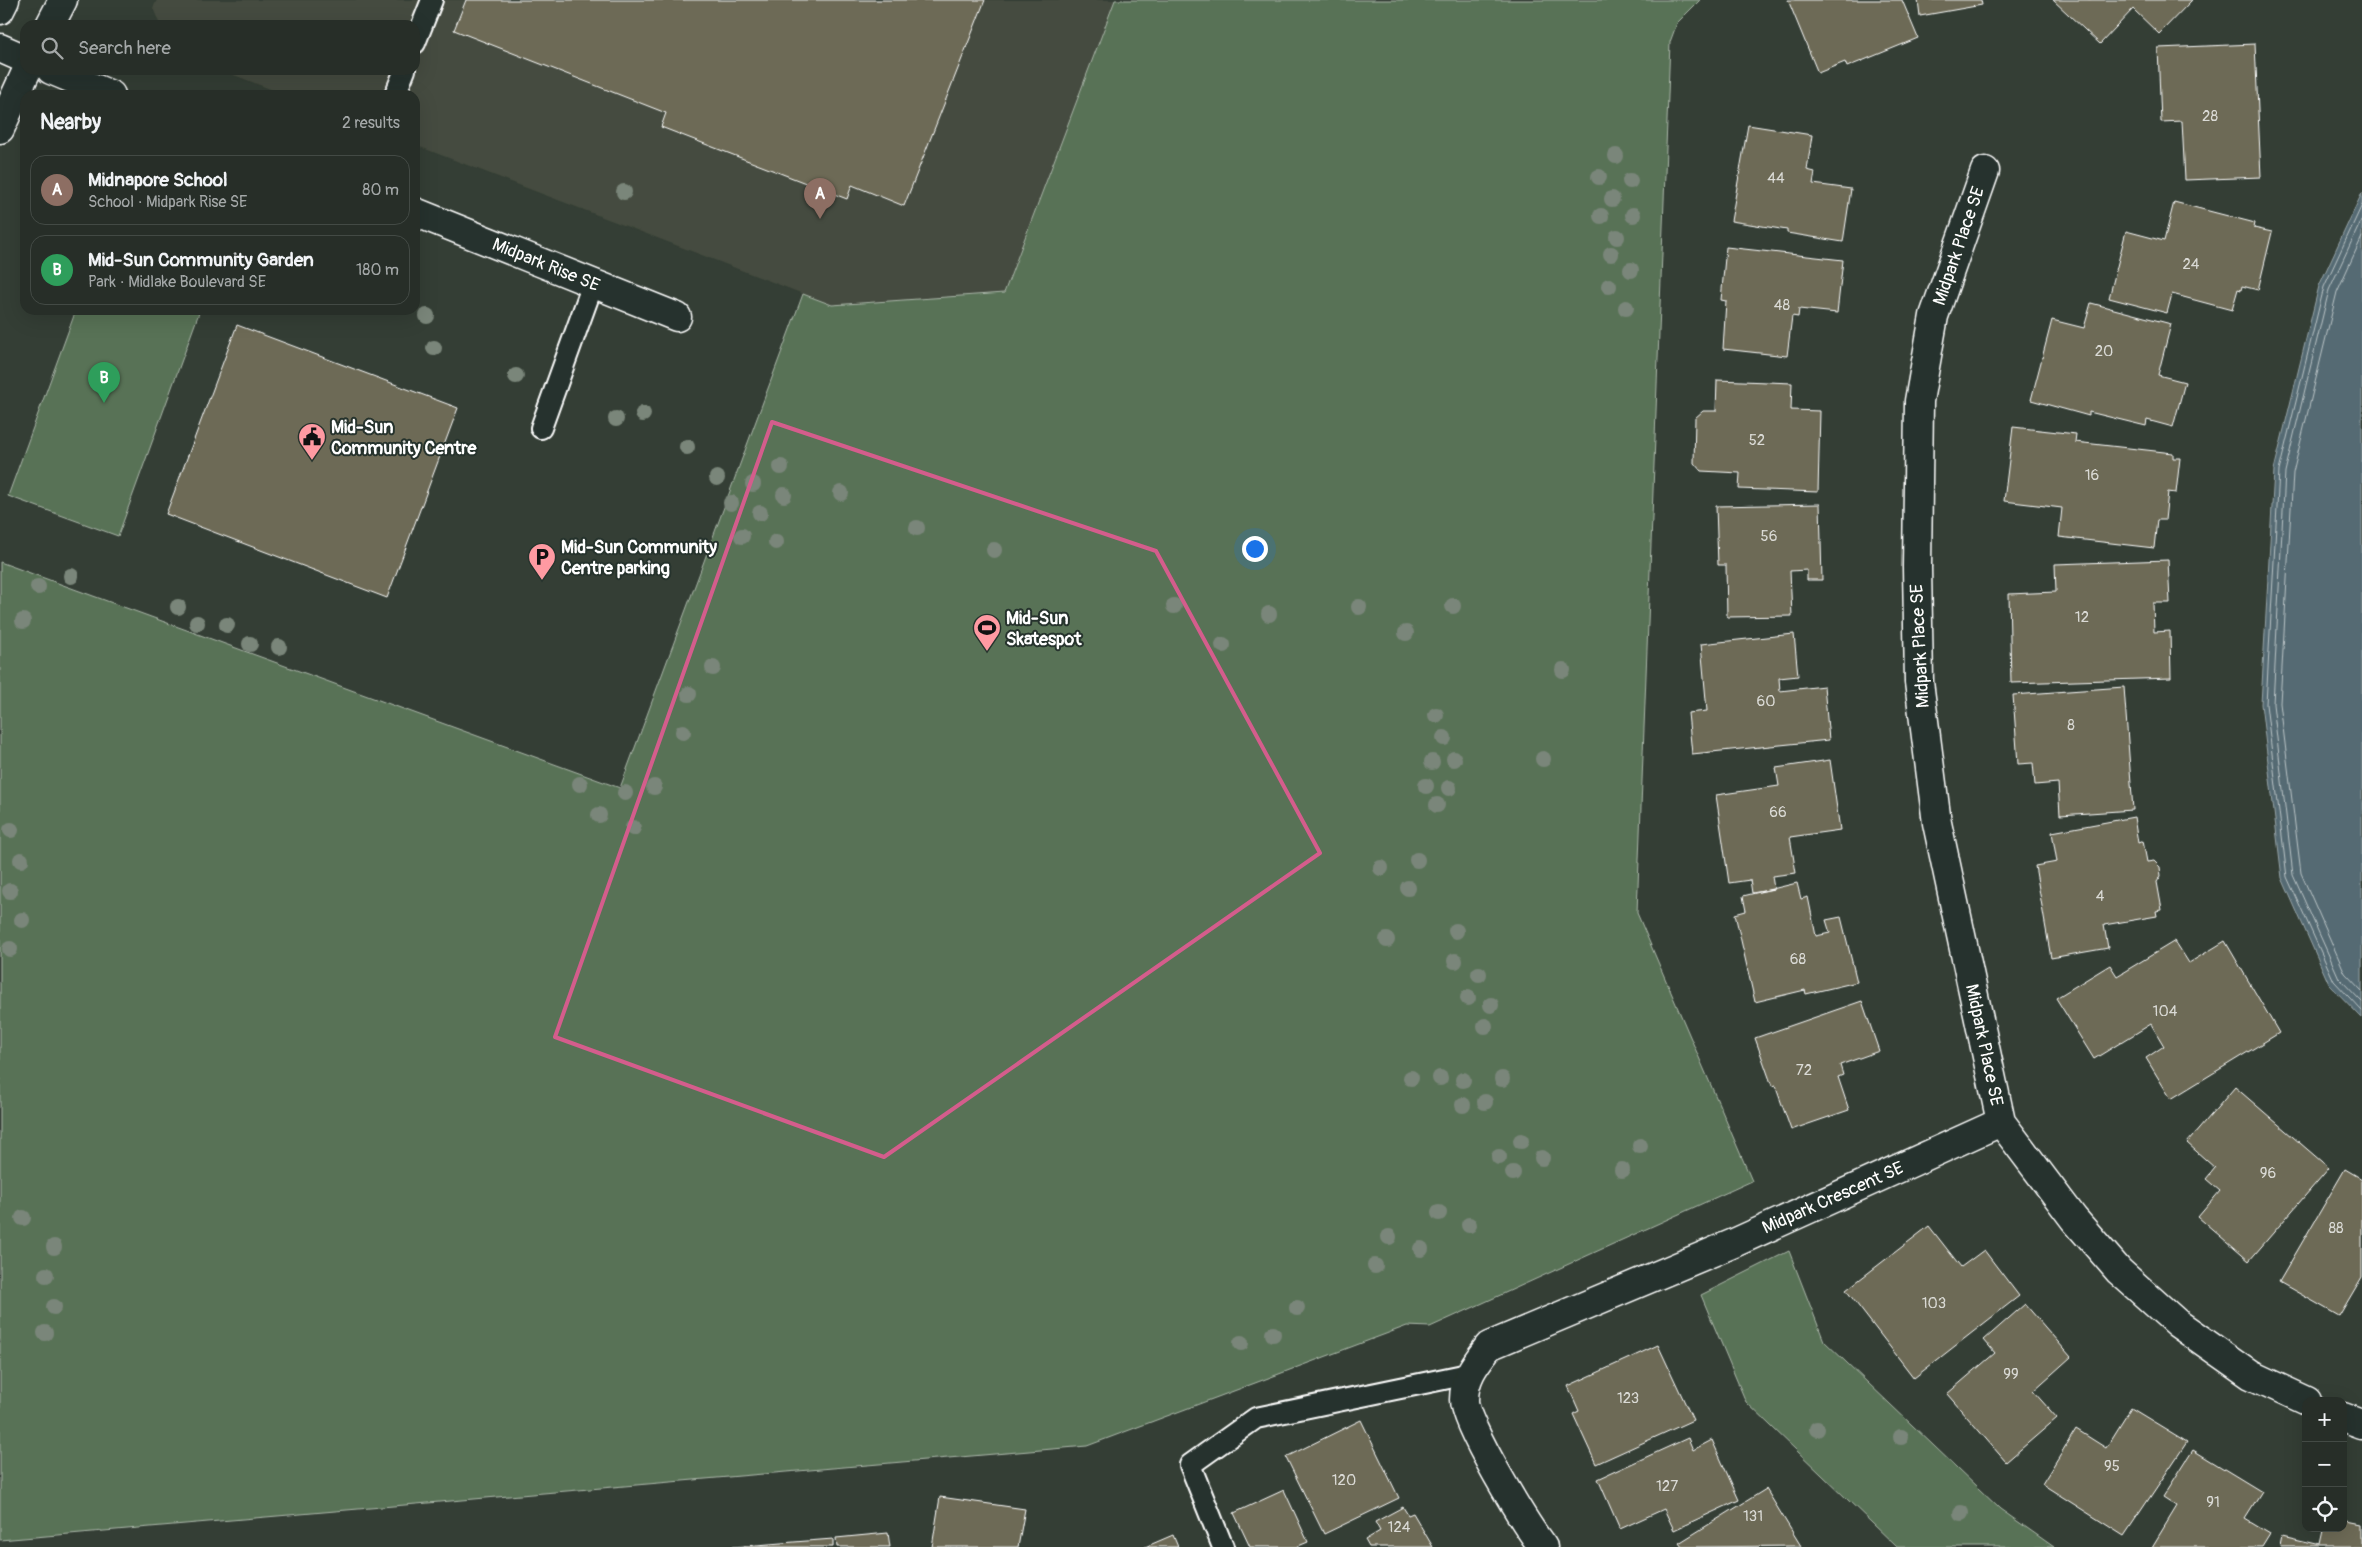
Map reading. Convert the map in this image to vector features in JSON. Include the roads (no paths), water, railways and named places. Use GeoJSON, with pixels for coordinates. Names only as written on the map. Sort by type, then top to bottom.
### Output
{"type":"FeatureCollection","features":[{"type":"Feature","properties":{"kind":"street"},"geometry":{"type":"LineString","coordinates":[[0,10],[6,0]]}},
{"type":"Feature","properties":{"kind":"street"},"geometry":{"type":"LineString","coordinates":[[53,20],[63,0]]}},
{"type":"Feature","properties":{"kind":"street"},"geometry":{"type":"LineString","coordinates":[[0,129],[25,75]]}},
{"type":"Feature","properties":{"kind":"street"},"geometry":{"type":"LineString","coordinates":[[63,75],[99,90]]}},
{"type":"Feature","properties":{"kind":"street","name":"Midpark Place SE"},"geometry":{"type":"LineString","coordinates":[[1985,171],[1934,316],[1919,401],[1917,567],[1919,682],[1937,822],[2001,1122]]}},
{"type":"Feature","properties":{"kind":"street","name":"Midpark Rise SE"},"geometry":{"type":"LineString","coordinates":[[420,214],[677,318]]}},
{"type":"Feature","properties":{"kind":"street"},"geometry":{"type":"LineString","coordinates":[[2001,1122],[2074,1219],[2120,1271],[2177,1323],[2251,1375],[2302,1399]]}},
{"type":"Feature","properties":{"kind":"street","name":"Midpark Crescent SE"},"geometry":{"type":"LineString","coordinates":[[1542,1547],[1531,1531],[1476,1433],[1464,1401],[1468,1374],[1489,1346],[1734,1243],[2001,1122]]}},
{"type":"Feature","properties":{"kind":"street"},"geometry":{"type":"LineString","coordinates":[[2347,1418],[2362,1424]]}},
{"type":"Feature","properties":{"kind":"lane"},"geometry":{"type":"LineString","coordinates":[[420,30],[432,0]]}},
{"type":"Feature","properties":{"kind":"lane"},"geometry":{"type":"LineString","coordinates":[[397,90],[403,75]]}},
{"type":"Feature","properties":{"kind":"lane"},"geometry":{"type":"LineString","coordinates":[[541,428],[593,284]]}},
{"type":"Feature","properties":{"kind":"lane"},"geometry":{"type":"LineString","coordinates":[[1223,1547],[1190,1465],[1248,1423],[1256,1418],[1468,1374]]}},
{"type":"Feature","properties":{"kind":"water"},"geometry":{"type":"Polygon","coordinates":[[[2362,193],[2362,1018],[2329,984],[2282,878],[2261,704],[2274,470],[2319,286],[2362,193]]]}},
{"type":"Feature","properties":{"kind":"place","name":"Midnapore School"},"geometry":{"type":"Point","coordinates":[820,219]}},
{"type":"Feature","properties":{"kind":"place","name":"Mid-Sun Community Garden"},"geometry":{"type":"Point","coordinates":[104,403]}},
{"type":"Feature","properties":{"kind":"place","name":"Mid-Sun Community Centre"},"geometry":{"type":"Point","coordinates":[312,461]}},
{"type":"Feature","properties":{"kind":"place","name":"Mid-Sun Community Centre parking"},"geometry":{"type":"Point","coordinates":[542,581]}},
{"type":"Feature","properties":{"kind":"place","name":"Mid-Sun Skatespot"},"geometry":{"type":"Point","coordinates":[987,652]}}]}
